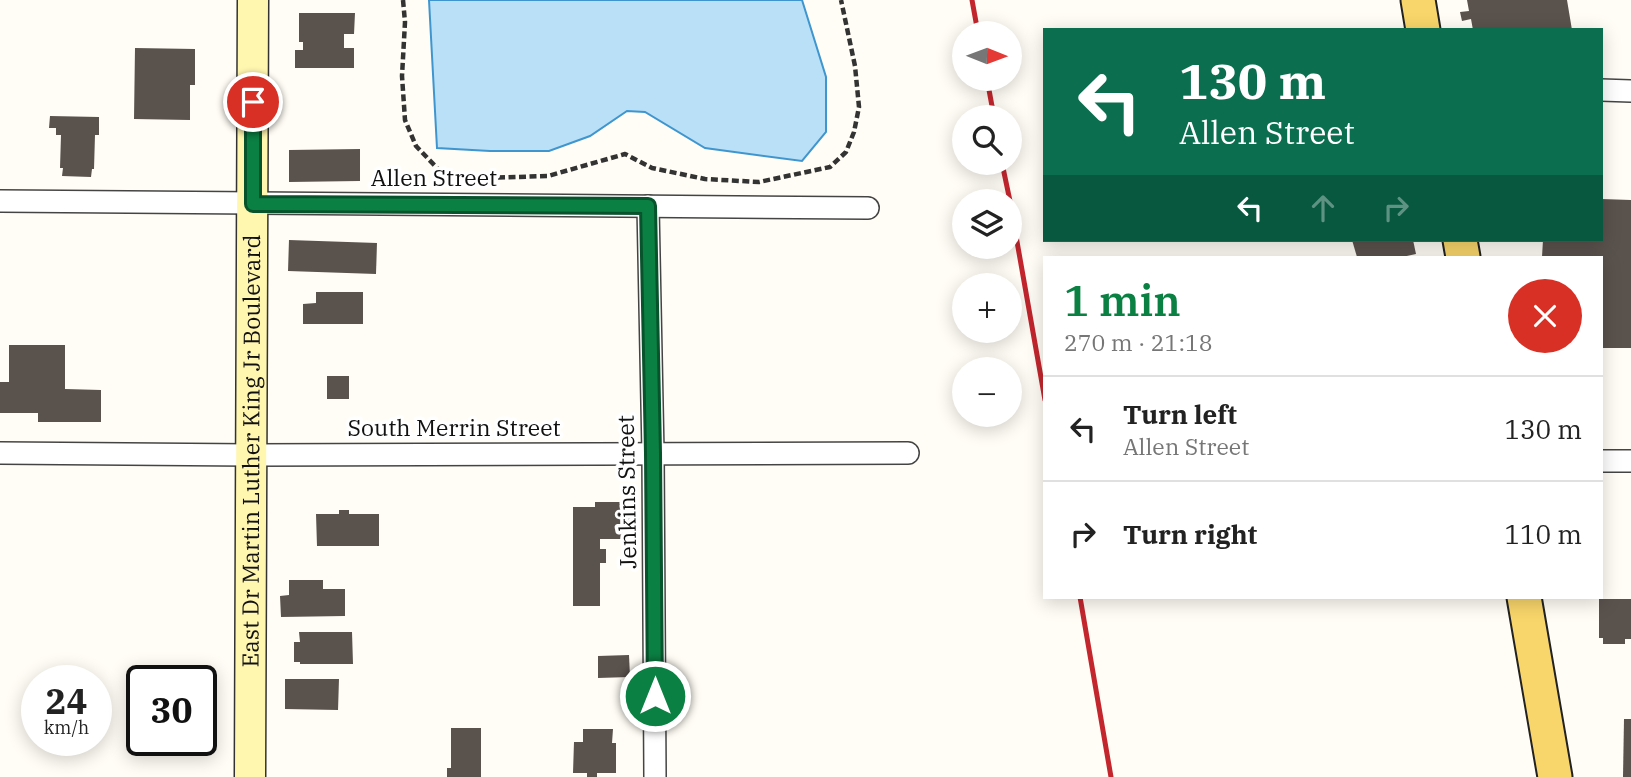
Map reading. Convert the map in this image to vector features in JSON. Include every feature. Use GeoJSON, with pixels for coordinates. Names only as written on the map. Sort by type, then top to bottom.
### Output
{"type":"FeatureCollection","features":[{"type":"Feature","properties":{"kind":"main road"},"geometry":{"type":"LineString","coordinates":[[1418,0],[1423,28]]}},
{"type":"Feature","properties":{"kind":"main road"},"geometry":{"type":"LineString","coordinates":[[1524,599],[1556,777]]}},
{"type":"Feature","properties":{"kind":"street","name":"East Dr Martin Luther King Jr Boulevard"},"geometry":{"type":"LineString","coordinates":[[250,777],[253,0]]}},
{"type":"Feature","properties":{"kind":"street"},"geometry":{"type":"LineString","coordinates":[[1603,90],[1631,91]]}},
{"type":"Feature","properties":{"kind":"street","name":"Allen Street"},"geometry":{"type":"LineString","coordinates":[[0,201],[868,208]]}},
{"type":"Feature","properties":{"kind":"street","name":"Jenkins Street"},"geometry":{"type":"LineString","coordinates":[[648,206],[655,777]]}},
{"type":"Feature","properties":{"kind":"street","name":"South Merrin Street"},"geometry":{"type":"LineString","coordinates":[[0,453],[908,453]]}},
{"type":"Feature","properties":{"kind":"street"},"geometry":{"type":"LineString","coordinates":[[1603,461],[1631,461]]}},
{"type":"Feature","properties":{"kind":"path"},"geometry":{"type":"LineString","coordinates":[[403,0],[405,22],[402,76],[405,120],[416,146],[439,170],[482,178],[548,176],[625,154],[652,168],[705,179],[759,183],[830,167],[846,152],[854,132],[859,107],[855,66],[841,0]]}},
{"type":"Feature","properties":{"kind":"water"},"geometry":{"type":"Polygon","coordinates":[[[429,0],[802,0],[826,77],[826,132],[802,161],[705,148],[645,112],[627,111],[590,136],[549,151],[437,148],[429,0]]]}},
{"type":"Feature","properties":{"kind":"building"},"geometry":{"type":"Polygon","coordinates":[[[1467,0],[1567,0],[1572,28],[1473,28],[1471,19],[1462,21],[1460,12],[1469,11],[1467,0]]]}},
{"type":"Feature","properties":{"kind":"building"},"geometry":{"type":"Polygon","coordinates":[[[299,13],[355,13],[354,34],[344,34],[344,48],[354,48],[354,68],[295,68],[295,50],[303,50],[303,42],[299,42],[299,13]]]}},
{"type":"Feature","properties":{"kind":"building"},"geometry":{"type":"Polygon","coordinates":[[[135,48],[195,49],[195,85],[190,85],[190,120],[134,119],[135,48]]]}},
{"type":"Feature","properties":{"kind":"building"},"geometry":{"type":"Polygon","coordinates":[[[50,116],[99,117],[99,135],[95,135],[94,169],[91,177],[62,176],[61,135],[56,135],[56,128],[49,128],[50,116]]]}},
{"type":"Feature","properties":{"kind":"building"},"geometry":{"type":"Polygon","coordinates":[[[360,149],[360,181],[289,182],[289,150],[360,149]]]}},
{"type":"Feature","properties":{"kind":"building"},"geometry":{"type":"Polygon","coordinates":[[[1603,199],[1631,200],[1631,348],[1603,348],[1603,256],[1542,256],[1543,242],[1603,242],[1603,199]]]}},
{"type":"Feature","properties":{"kind":"building"},"geometry":{"type":"Polygon","coordinates":[[[289,240],[377,243],[376,274],[288,271],[289,240]]]}},
{"type":"Feature","properties":{"kind":"building"},"geometry":{"type":"Polygon","coordinates":[[[1353,242],[1413,242],[1416,254],[1407,256],[1357,256],[1353,242]]]}},
{"type":"Feature","properties":{"kind":"building"},"geometry":{"type":"Polygon","coordinates":[[[316,292],[363,292],[363,324],[303,324],[303,304],[316,303],[316,292]]]}},
{"type":"Feature","properties":{"kind":"building"},"geometry":{"type":"Polygon","coordinates":[[[9,345],[65,345],[65,389],[101,390],[101,422],[38,422],[38,413],[0,413],[0,382],[9,382],[9,345]]]}},
{"type":"Feature","properties":{"kind":"building"},"geometry":{"type":"Polygon","coordinates":[[[327,376],[349,376],[349,399],[327,399],[327,376]]]}},
{"type":"Feature","properties":{"kind":"building"},"geometry":{"type":"Polygon","coordinates":[[[595,502],[622,502],[621,505],[630,505],[631,535],[622,535],[622,539],[600,539],[600,549],[606,549],[606,563],[600,563],[600,606],[573,606],[573,507],[595,507],[595,502]]]}},
{"type":"Feature","properties":{"kind":"building"},"geometry":{"type":"Polygon","coordinates":[[[339,510],[349,510],[349,514],[379,514],[379,546],[317,546],[316,514],[339,514],[339,510]]]}},
{"type":"Feature","properties":{"kind":"building"},"geometry":{"type":"Polygon","coordinates":[[[289,580],[323,580],[323,589],[345,589],[345,616],[281,617],[280,596],[289,595],[289,580]]]}},
{"type":"Feature","properties":{"kind":"building"},"geometry":{"type":"Polygon","coordinates":[[[1599,599],[1631,599],[1631,639],[1625,639],[1625,644],[1603,644],[1603,638],[1599,638],[1599,599]]]}},
{"type":"Feature","properties":{"kind":"building"},"geometry":{"type":"Polygon","coordinates":[[[299,632],[352,632],[353,664],[294,662],[294,642],[300,642],[299,632]]]}},
{"type":"Feature","properties":{"kind":"building"},"geometry":{"type":"Polygon","coordinates":[[[629,655],[630,677],[598,678],[598,656],[629,655]]]}},
{"type":"Feature","properties":{"kind":"building"},"geometry":{"type":"Polygon","coordinates":[[[285,679],[339,679],[338,710],[285,709],[285,679]]]}},
{"type":"Feature","properties":{"kind":"building"},"geometry":{"type":"Polygon","coordinates":[[[1624,719],[1631,719],[1631,777],[1623,777],[1624,719]]]}},
{"type":"Feature","properties":{"kind":"building"},"geometry":{"type":"Polygon","coordinates":[[[451,728],[481,728],[481,777],[447,777],[447,768],[451,768],[451,728]]]}},
{"type":"Feature","properties":{"kind":"building"},"geometry":{"type":"Polygon","coordinates":[[[583,729],[613,729],[616,773],[597,773],[597,777],[587,777],[587,773],[573,773],[574,742],[583,742],[583,729]]]}},
{"type":"Feature","properties":{"kind":"railway"},"geometry":{"type":"LineString","coordinates":[[972,0],[976,21]]}},
{"type":"Feature","properties":{"kind":"railway"},"geometry":{"type":"LineString","coordinates":[[989,91],[992,105]]}},
{"type":"Feature","properties":{"kind":"railway"},"geometry":{"type":"LineString","coordinates":[[1005,175],[1007,189]]}},
{"type":"Feature","properties":{"kind":"railway"},"geometry":{"type":"LineString","coordinates":[[1020,259],[1043,389]]}},
{"type":"Feature","properties":{"kind":"railway"},"geometry":{"type":"LineString","coordinates":[[1080,599],[1111,777]]}},
{"type":"Feature","properties":{"kind":"route"},"geometry":{"type":"LineString","coordinates":[[253,102],[253,204],[648,206],[655,696]]}}]}
